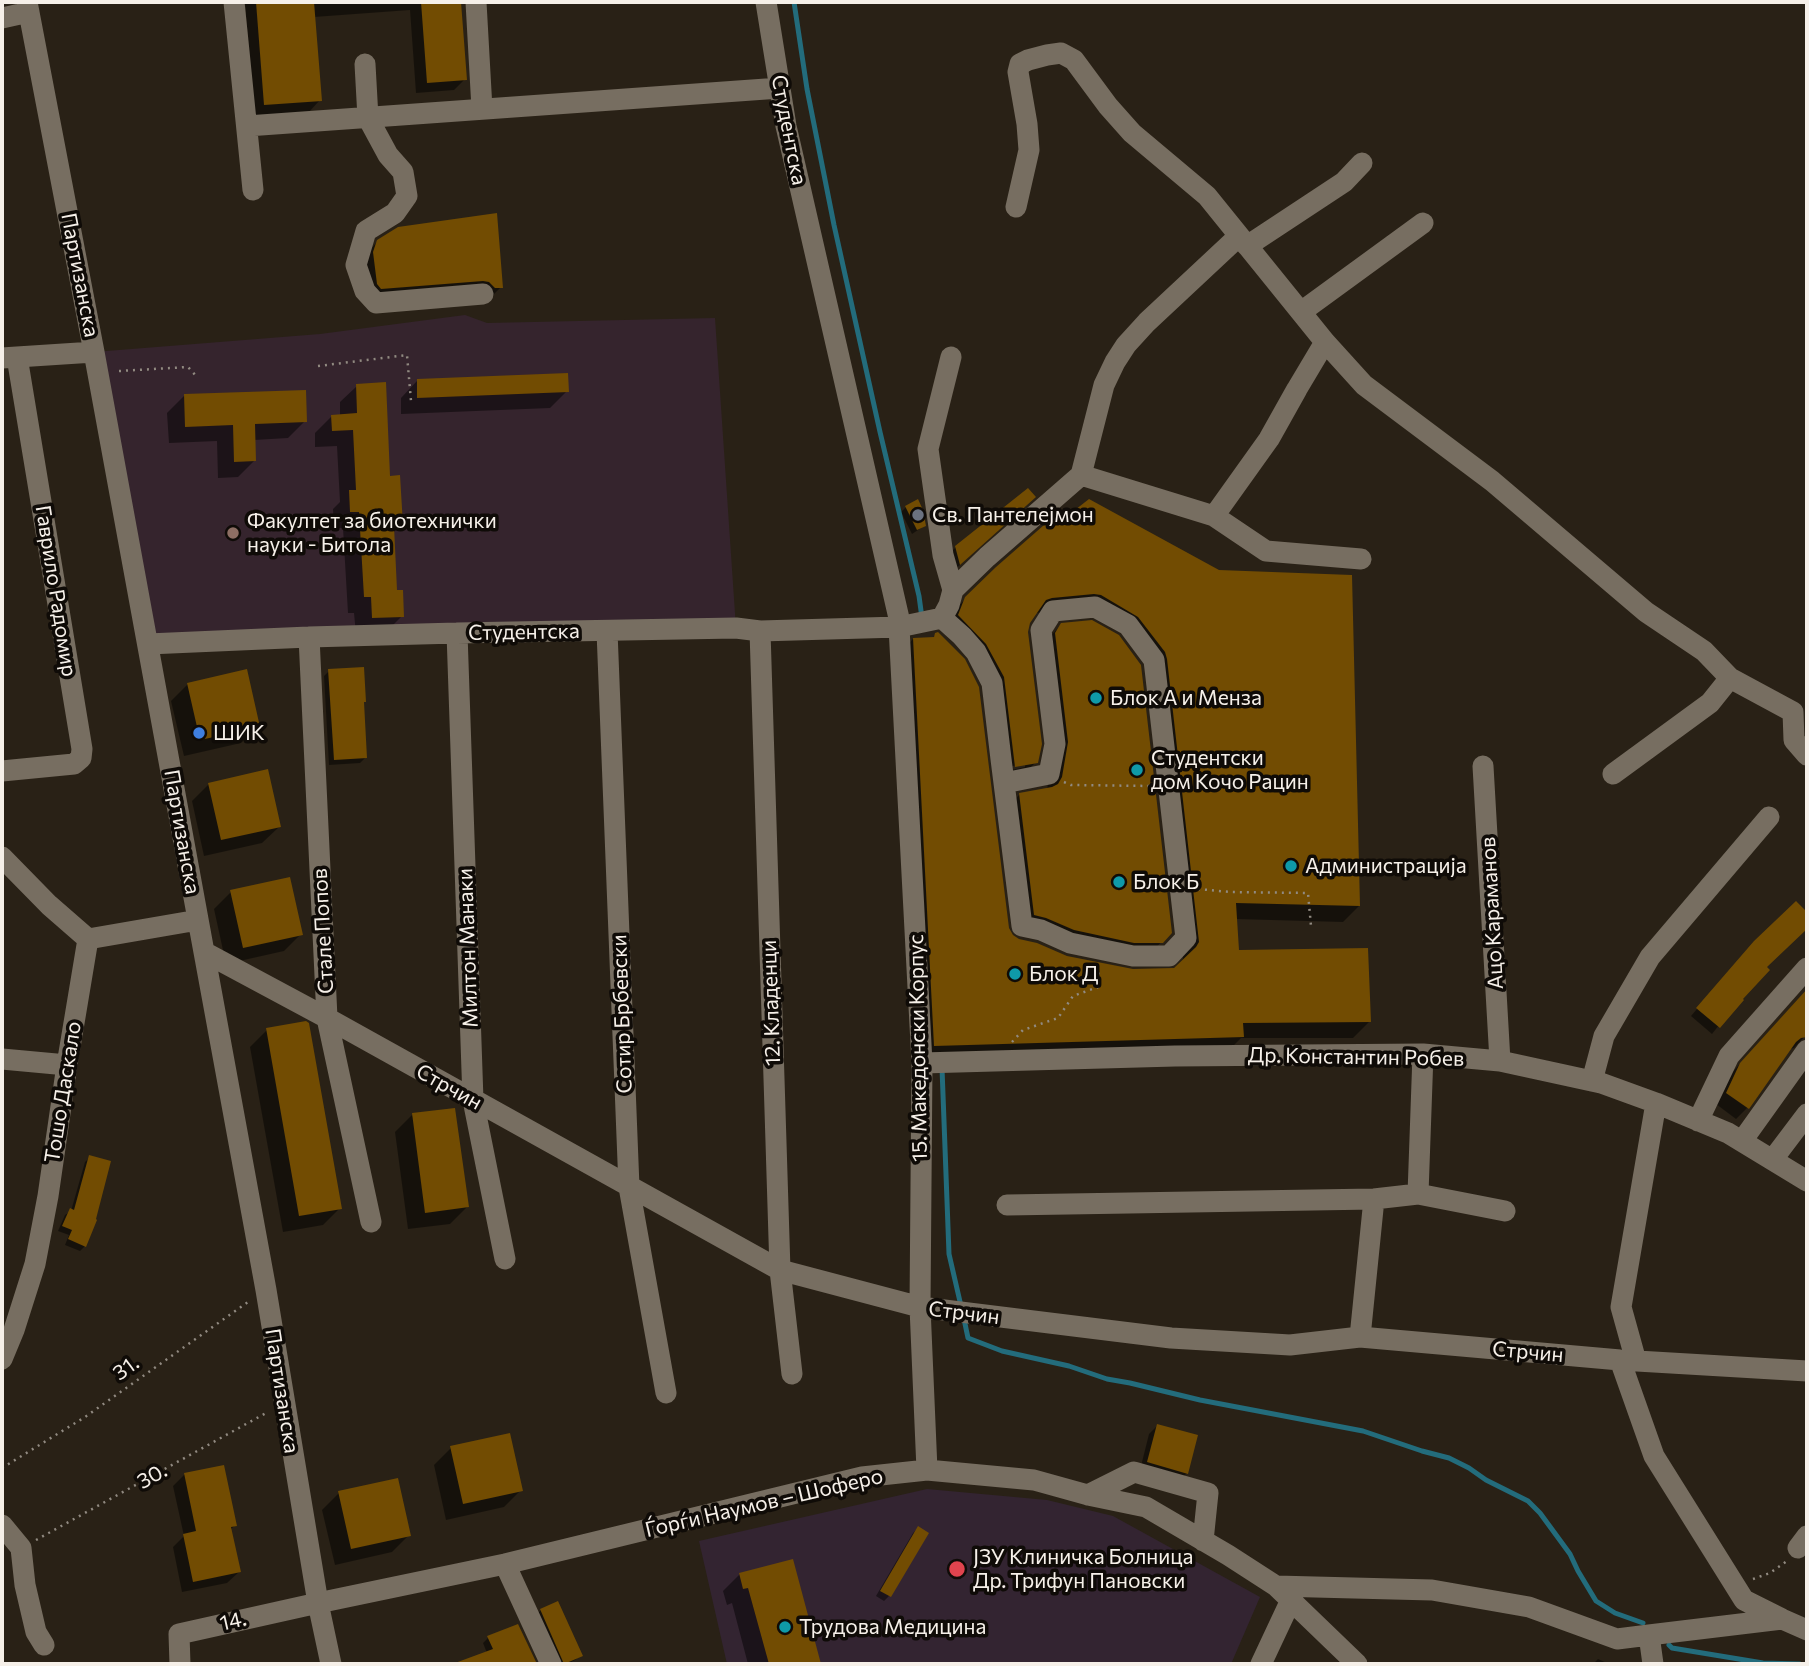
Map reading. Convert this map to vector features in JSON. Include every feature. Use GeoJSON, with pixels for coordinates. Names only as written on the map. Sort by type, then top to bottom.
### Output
{"type":"FeatureCollection","features":[{"type":"Feature","properties":{"kind":"street"},"geometry":{"type":"LineString","coordinates":[[234,2],[254,190]]}},
{"type":"Feature","properties":{"kind":"street"},"geometry":{"type":"LineString","coordinates":[[476,2],[482,110]]}},
{"type":"Feature","properties":{"kind":"street","name":"Студентска"},"geometry":{"type":"LineString","coordinates":[[148,644],[457,633],[736,628],[760,631],[900,627],[789,139],[766,2]]}},
{"type":"Feature","properties":{"kind":"street"},"geometry":{"type":"LineString","coordinates":[[2,18],[28,7]]}},
{"type":"Feature","properties":{"kind":"street","name":"Партизанска"},"geometry":{"type":"LineString","coordinates":[[28,7],[148,644],[331,1664]]}},
{"type":"Feature","properties":{"kind":"street"},"geometry":{"type":"LineString","coordinates":[[1016,207],[1029,150],[1017,72],[1020,64],[1028,60],[1061,53],[1073,60],[1132,134],[1207,196],[1325,342],[1364,385],[1492,481],[1646,612],[1704,652],[1730,678],[1793,712],[1794,740],[1807,755]]}},
{"type":"Feature","properties":{"kind":"street"},"geometry":{"type":"LineString","coordinates":[[365,64],[368,118],[388,155],[402,172],[407,196],[395,213],[366,231],[356,265],[365,291],[376,303],[483,294]]}},
{"type":"Feature","properties":{"kind":"street"},"geometry":{"type":"LineString","coordinates":[[247,127],[779,88]]}},
{"type":"Feature","properties":{"kind":"street"},"geometry":{"type":"LineString","coordinates":[[953,590],[1081,475],[1104,385],[1126,345],[1147,322],[1243,241],[1344,182],[1362,163]]}},
{"type":"Feature","properties":{"kind":"street"},"geometry":{"type":"LineString","coordinates":[[1301,312],[1423,223]]}},
{"type":"Feature","properties":{"kind":"street"},"geometry":{"type":"LineString","coordinates":[[1214,516],[1269,439],[1325,342]]}},
{"type":"Feature","properties":{"kind":"street"},"geometry":{"type":"LineString","coordinates":[[9,357],[94,352]]}},
{"type":"Feature","properties":{"kind":"street","name":"Гаврило Радомир"},"geometry":{"type":"LineString","coordinates":[[2,771],[74,764],[81,758],[82,749],[9,357]]}},
{"type":"Feature","properties":{"kind":"street"},"geometry":{"type":"LineString","coordinates":[[900,627],[941,618],[949,605],[953,590],[943,555],[928,449],[951,357]]}},
{"type":"Feature","properties":{"kind":"street"},"geometry":{"type":"LineString","coordinates":[[1081,475],[1214,516],[1266,551],[1361,559]]}},
{"type":"Feature","properties":{"kind":"street"},"geometry":{"type":"LineString","coordinates":[[941,618],[976,652],[992,683],[1004,783],[1022,926],[1041,930],[1070,943],[1133,956],[1170,956],[1186,938],[1154,660],[1128,625],[1095,607],[1053,611],[1041,630],[1055,744],[1049,774],[1004,783]]}},
{"type":"Feature","properties":{"kind":"street","name":"15. Македонски Корпус"},"geometry":{"type":"LineString","coordinates":[[900,627],[922,1063],[920,1307],[927,1470]]}},
{"type":"Feature","properties":{"kind":"street","name":"Сотир Брбевски"},"geometry":{"type":"LineString","coordinates":[[607,631],[629,1187],[666,1393]]}},
{"type":"Feature","properties":{"kind":"street","name":"12. Кладенци"},"geometry":{"type":"LineString","coordinates":[[760,631],[780,1270],[792,1374]]}},
{"type":"Feature","properties":{"kind":"street","name":"Милтон Манаки"},"geometry":{"type":"LineString","coordinates":[[457,633],[473,1100],[505,1259]]}},
{"type":"Feature","properties":{"kind":"street","name":"Стале Попов"},"geometry":{"type":"LineString","coordinates":[[309,637],[327,1017],[370,1222]]}},
{"type":"Feature","properties":{"kind":"street"},"geometry":{"type":"LineString","coordinates":[[1613,774],[1710,703],[1730,678]]}},
{"type":"Feature","properties":{"kind":"street","name":"Ацо Караманов"},"geometry":{"type":"LineString","coordinates":[[1483,766],[1500,1061]]}},
{"type":"Feature","properties":{"kind":"street"},"geometry":{"type":"LineString","coordinates":[[1592,1081],[1604,1036],[1650,957],[1769,817]]}},
{"type":"Feature","properties":{"kind":"street"},"geometry":{"type":"LineString","coordinates":[[2,857],[49,905],[88,939],[198,920]]}},
{"type":"Feature","properties":{"kind":"street","name":"Тошо Даскало"},"geometry":{"type":"LineString","coordinates":[[2,1359],[35,1264],[88,939]]}},
{"type":"Feature","properties":{"kind":"street","name":"Стрчин"},"geometry":{"type":"LineString","coordinates":[[204,951],[780,1270],[920,1307],[1171,1339],[1290,1345],[1360,1337],[1628,1361],[1807,1371]]}},
{"type":"Feature","properties":{"kind":"street"},"geometry":{"type":"LineString","coordinates":[[1698,1121],[1730,1056],[1807,968]]}},
{"type":"Feature","properties":{"kind":"street"},"geometry":{"type":"LineString","coordinates":[[1742,1141],[1807,1051]]}},
{"type":"Feature","properties":{"kind":"street"},"geometry":{"type":"LineString","coordinates":[[1418,1194],[1423,1054]]}},
{"type":"Feature","properties":{"kind":"street","name":"Др. Константин Робев"},"geometry":{"type":"LineString","coordinates":[[922,1063],[1175,1056],[1423,1054],[1500,1061],[1592,1081],[1656,1103],[1728,1133],[1807,1181]]}},
{"type":"Feature","properties":{"kind":"street"},"geometry":{"type":"LineString","coordinates":[[2,1059],[67,1065]]}},
{"type":"Feature","properties":{"kind":"street"},"geometry":{"type":"LineString","coordinates":[[1656,1103],[1621,1307],[1628,1361],[1654,1456],[1744,1600],[1807,1630]]}},
{"type":"Feature","properties":{"kind":"street"},"geometry":{"type":"LineString","coordinates":[[1773,1159],[1807,1114]]}},
{"type":"Feature","properties":{"kind":"street"},"geometry":{"type":"LineString","coordinates":[[1007,1205],[1374,1199],[1418,1194],[1505,1211]]}},
{"type":"Feature","properties":{"kind":"street"},"geometry":{"type":"LineString","coordinates":[[1360,1337],[1374,1199]]}},
{"type":"Feature","properties":{"kind":"street","name":"Ѓорѓи Наумов – Шоферо"},"geometry":{"type":"LineString","coordinates":[[318,1602],[505,1564],[862,1477],[927,1470],[1034,1479],[1146,1507],[1228,1555],[1283,1593],[1357,1664]]}},
{"type":"Feature","properties":{"kind":"street"},"geometry":{"type":"LineString","coordinates":[[1088,1494],[1134,1472],[1208,1493],[1203,1541]]}},
{"type":"Feature","properties":{"kind":"street"},"geometry":{"type":"LineString","coordinates":[[2,1525],[21,1548],[25,1586],[33,1620],[44,1645]]}},
{"type":"Feature","properties":{"kind":"street"},"geometry":{"type":"LineString","coordinates":[[505,1564],[551,1664]]}},
{"type":"Feature","properties":{"kind":"street"},"geometry":{"type":"LineString","coordinates":[[1261,1664],[1283,1593],[1432,1590],[1529,1607],[1617,1639],[1782,1619]]}},
{"type":"Feature","properties":{"kind":"street","name":"14."},"geometry":{"type":"LineString","coordinates":[[180,1664],[178,1634],[318,1602]]}},
{"type":"Feature","properties":{"kind":"street"},"geometry":{"type":"LineString","coordinates":[[1649,1635],[1653,1664]]}},
{"type":"Feature","properties":{"kind":"path"},"geometry":{"type":"LineString","coordinates":[[318,366],[407,355],[411,401]]}},
{"type":"Feature","properties":{"kind":"path"},"geometry":{"type":"LineString","coordinates":[[119,371],[188,367],[198,378]]}},
{"type":"Feature","properties":{"kind":"path"},"geometry":{"type":"LineString","coordinates":[[1071,785],[1130,785]]}},
{"type":"Feature","properties":{"kind":"path"},"geometry":{"type":"LineString","coordinates":[[1180,887],[1230,892],[1308,893],[1311,926]]}},
{"type":"Feature","properties":{"kind":"path"},"geometry":{"type":"LineString","coordinates":[[987,1061],[1023,1030],[1058,1018],[1073,996],[1098,987],[1100,949]]}},
{"type":"Feature","properties":{"kind":"path","name":"31."},"geometry":{"type":"LineString","coordinates":[[2,1468],[85,1417],[266,1290]]}},
{"type":"Feature","properties":{"kind":"path","name":"30."},"geometry":{"type":"LineString","coordinates":[[21,1548],[284,1403]]}},
{"type":"Feature","properties":{"kind":"path"},"geometry":{"type":"LineString","coordinates":[[1736,1586],[1770,1573],[1786,1562],[1803,1542]]}},
{"type":"Feature","properties":{"kind":"shaded area"},"geometry":{"type":"Polygon","coordinates":[[[465,315],[487,323],[715,318],[736,628],[148,644],[94,352],[320,334],[465,315]]]}},
{"type":"Feature","properties":{"kind":"shaded area","name":"ЈЗУ Клиничка Болница Др. Трифун Пановски"},"geometry":{"type":"Polygon","coordinates":[[[927,1489],[1047,1500],[1113,1516],[1260,1597],[1231,1664],[727,1664],[699,1541],[927,1489]]]}},
{"type":"Feature","properties":{"kind":"building"},"geometry":{"type":"Polygon","coordinates":[[[256,2],[314,2],[322,101],[264,105],[256,2]]]}},
{"type":"Feature","properties":{"kind":"building"},"geometry":{"type":"Polygon","coordinates":[[[421,2],[461,2],[467,80],[427,83],[421,2]]]}},
{"type":"Feature","properties":{"kind":"building"},"geometry":{"type":"Polygon","coordinates":[[[497,213],[503,288],[495,288],[489,282],[483,281],[381,289],[377,284],[373,252],[377,240],[398,227],[497,213]]]}},
{"type":"Feature","properties":{"kind":"building"},"geometry":{"type":"Polygon","coordinates":[[[568,373],[569,392],[417,398],[417,379],[568,373]]]}},
{"type":"Feature","properties":{"kind":"building"},"geometry":{"type":"Polygon","coordinates":[[[386,382],[390,476],[400,475],[403,525],[394,526],[397,590],[403,590],[404,617],[372,618],[371,597],[364,597],[359,512],[350,512],[349,490],[356,490],[353,430],[332,431],[331,415],[357,413],[356,384],[386,382]]]}},
{"type":"Feature","properties":{"kind":"building"},"geometry":{"type":"Polygon","coordinates":[[[306,390],[307,422],[255,424],[256,461],[234,462],[233,425],[185,427],[184,394],[306,390]]]}},
{"type":"Feature","properties":{"kind":"building"},"geometry":{"type":"Polygon","coordinates":[[[1028,488],[1036,497],[960,565],[955,546],[1028,488]]]}},
{"type":"Feature","properties":{"kind":"building","name":"Св. Пантелејмон"},"geometry":{"type":"Polygon","coordinates":[[[918,499],[926,526],[917,530],[905,506],[918,499]]]}},
{"type":"Feature","properties":{"kind":"building","name":"Студентски дом Кочо Рацин"},"geometry":{"type":"Polygon","coordinates":[[[1089,499],[1219,570],[1352,575],[1360,906],[1236,903],[1239,950],[1368,948],[1371,1022],[1243,1023],[1244,1037],[934,1046],[913,638],[934,637],[938,632],[965,659],[979,687],[1009,928],[1013,935],[1067,956],[1133,969],[1174,968],[1199,942],[1165,652],[1138,617],[1101,595],[1046,600],[1030,623],[1028,632],[1042,744],[1038,763],[1015,767],[1004,677],[986,644],[958,615],[965,597],[996,567],[1052,518],[1057,524],[1089,499]]]}},
{"type":"Feature","properties":{"kind":"building"},"geometry":{"type":"Polygon","coordinates":[[[1092,620],[1119,635],[1141,665],[1172,933],[1163,943],[1134,943],[1074,930],[1034,915],[1019,793],[1052,787],[1058,784],[1062,777],[1068,742],[1055,633],[1061,623],[1092,620]]]}},
{"type":"Feature","properties":{"kind":"building"},"geometry":{"type":"Polygon","coordinates":[[[364,667],[367,758],[334,760],[328,669],[364,667]]]}},
{"type":"Feature","properties":{"kind":"building"},"geometry":{"type":"Polygon","coordinates":[[[247,669],[260,727],[200,740],[187,683],[247,669]]]}},
{"type":"Feature","properties":{"kind":"building"},"geometry":{"type":"Polygon","coordinates":[[[268,769],[281,827],[221,840],[208,783],[268,769]]]}},
{"type":"Feature","properties":{"kind":"building"},"geometry":{"type":"Polygon","coordinates":[[[290,877],[303,935],[243,948],[230,890],[290,877]]]}},
{"type":"Feature","properties":{"kind":"building"},"geometry":{"type":"Polygon","coordinates":[[[1796,901],[1807,912],[1807,929],[1767,967],[1770,970],[1720,1028],[1696,1008],[1754,941],[1796,901]]]}},
{"type":"Feature","properties":{"kind":"building"},"geometry":{"type":"Polygon","coordinates":[[[1807,989],[1807,1037],[1796,1042],[1749,1109],[1726,1093],[1740,1063],[1807,989]]]}},
{"type":"Feature","properties":{"kind":"building"},"geometry":{"type":"Polygon","coordinates":[[[306,1021],[309,1023],[342,1209],[299,1216],[266,1028],[306,1021]]]}},
{"type":"Feature","properties":{"kind":"building"},"geometry":{"type":"Polygon","coordinates":[[[455,1108],[469,1207],[425,1213],[412,1113],[455,1108]]]}},
{"type":"Feature","properties":{"kind":"building"},"geometry":{"type":"Polygon","coordinates":[[[89,1155],[111,1161],[97,1220],[86,1247],[68,1239],[72,1230],[62,1226],[70,1208],[74,1210],[89,1155]]]}},
{"type":"Feature","properties":{"kind":"building"},"geometry":{"type":"Polygon","coordinates":[[[1157,1424],[1198,1435],[1188,1474],[1147,1462],[1157,1424]]]}},
{"type":"Feature","properties":{"kind":"building"},"geometry":{"type":"Polygon","coordinates":[[[510,1433],[523,1491],[463,1504],[450,1446],[510,1433]]]}},
{"type":"Feature","properties":{"kind":"building"},"geometry":{"type":"Polygon","coordinates":[[[224,1465],[237,1526],[231,1527],[241,1572],[193,1582],[183,1534],[196,1531],[184,1473],[224,1465]]]}},
{"type":"Feature","properties":{"kind":"building"},"geometry":{"type":"Polygon","coordinates":[[[398,1478],[411,1536],[351,1549],[338,1491],[398,1478]]]}},
{"type":"Feature","properties":{"kind":"building"},"geometry":{"type":"Polygon","coordinates":[[[918,1526],[929,1533],[891,1597],[880,1591],[918,1526]]]}},
{"type":"Feature","properties":{"kind":"building","name":"Трудова Медицина"},"geometry":{"type":"Polygon","coordinates":[[[793,1559],[821,1664],[769,1664],[748,1588],[743,1589],[739,1573],[793,1559]]]}},
{"type":"Feature","properties":{"kind":"building"},"geometry":{"type":"Polygon","coordinates":[[[558,1601],[583,1656],[564,1664],[540,1609],[558,1601]]]}},
{"type":"Feature","properties":{"kind":"building"},"geometry":{"type":"Polygon","coordinates":[[[518,1624],[537,1664],[455,1664],[493,1649],[487,1636],[518,1624]]]}},
{"type":"Feature","properties":{"kind":"waterway"},"geometry":{"type":"LineString","coordinates":[[794,2],[807,89],[834,225],[922,618]]}},
{"type":"Feature","properties":{"kind":"waterway"},"geometry":{"type":"LineString","coordinates":[[942,1068],[949,1254],[961,1306]]}},
{"type":"Feature","properties":{"kind":"waterway"},"geometry":{"type":"LineString","coordinates":[[964,1319],[968,1338],[1002,1351],[1200,1400],[1363,1431],[1449,1458],[1528,1501],[1570,1554],[1596,1601],[1615,1613],[1643,1623]]}},
{"type":"Feature","properties":{"kind":"waterway"},"geometry":{"type":"LineString","coordinates":[[1669,1645],[1672,1648],[1763,1663],[1800,1664]]}},
{"type":"Feature","properties":{"kind":"place","name":"Св. Пантелејмон"},"geometry":{"type":"Point","coordinates":[918,515]}},
{"type":"Feature","properties":{"kind":"place","name":"Факултет за биотехнички науки - Битола"},"geometry":{"type":"Point","coordinates":[233,533]}},
{"type":"Feature","properties":{"kind":"place","name":"Блок А и Менза"},"geometry":{"type":"Point","coordinates":[1096,698]}},
{"type":"Feature","properties":{"kind":"place","name":"ШИК"},"geometry":{"type":"Point","coordinates":[199,733]}},
{"type":"Feature","properties":{"kind":"place","name":"Студентски дом Кочо Рацин"},"geometry":{"type":"Point","coordinates":[1137,770]}},
{"type":"Feature","properties":{"kind":"place","name":"Администрација"},"geometry":{"type":"Point","coordinates":[1291,866]}},
{"type":"Feature","properties":{"kind":"place","name":"Блок Б"},"geometry":{"type":"Point","coordinates":[1119,882]}},
{"type":"Feature","properties":{"kind":"place","name":"Блок Д"},"geometry":{"type":"Point","coordinates":[1015,974]}},
{"type":"Feature","properties":{"kind":"place","name":"ЈЗУ Клиничка Болница Др. Трифун Пановски"},"geometry":{"type":"Point","coordinates":[957,1569]}},
{"type":"Feature","properties":{"kind":"place","name":"Трудова Медицина"},"geometry":{"type":"Point","coordinates":[785,1627]}}]}
